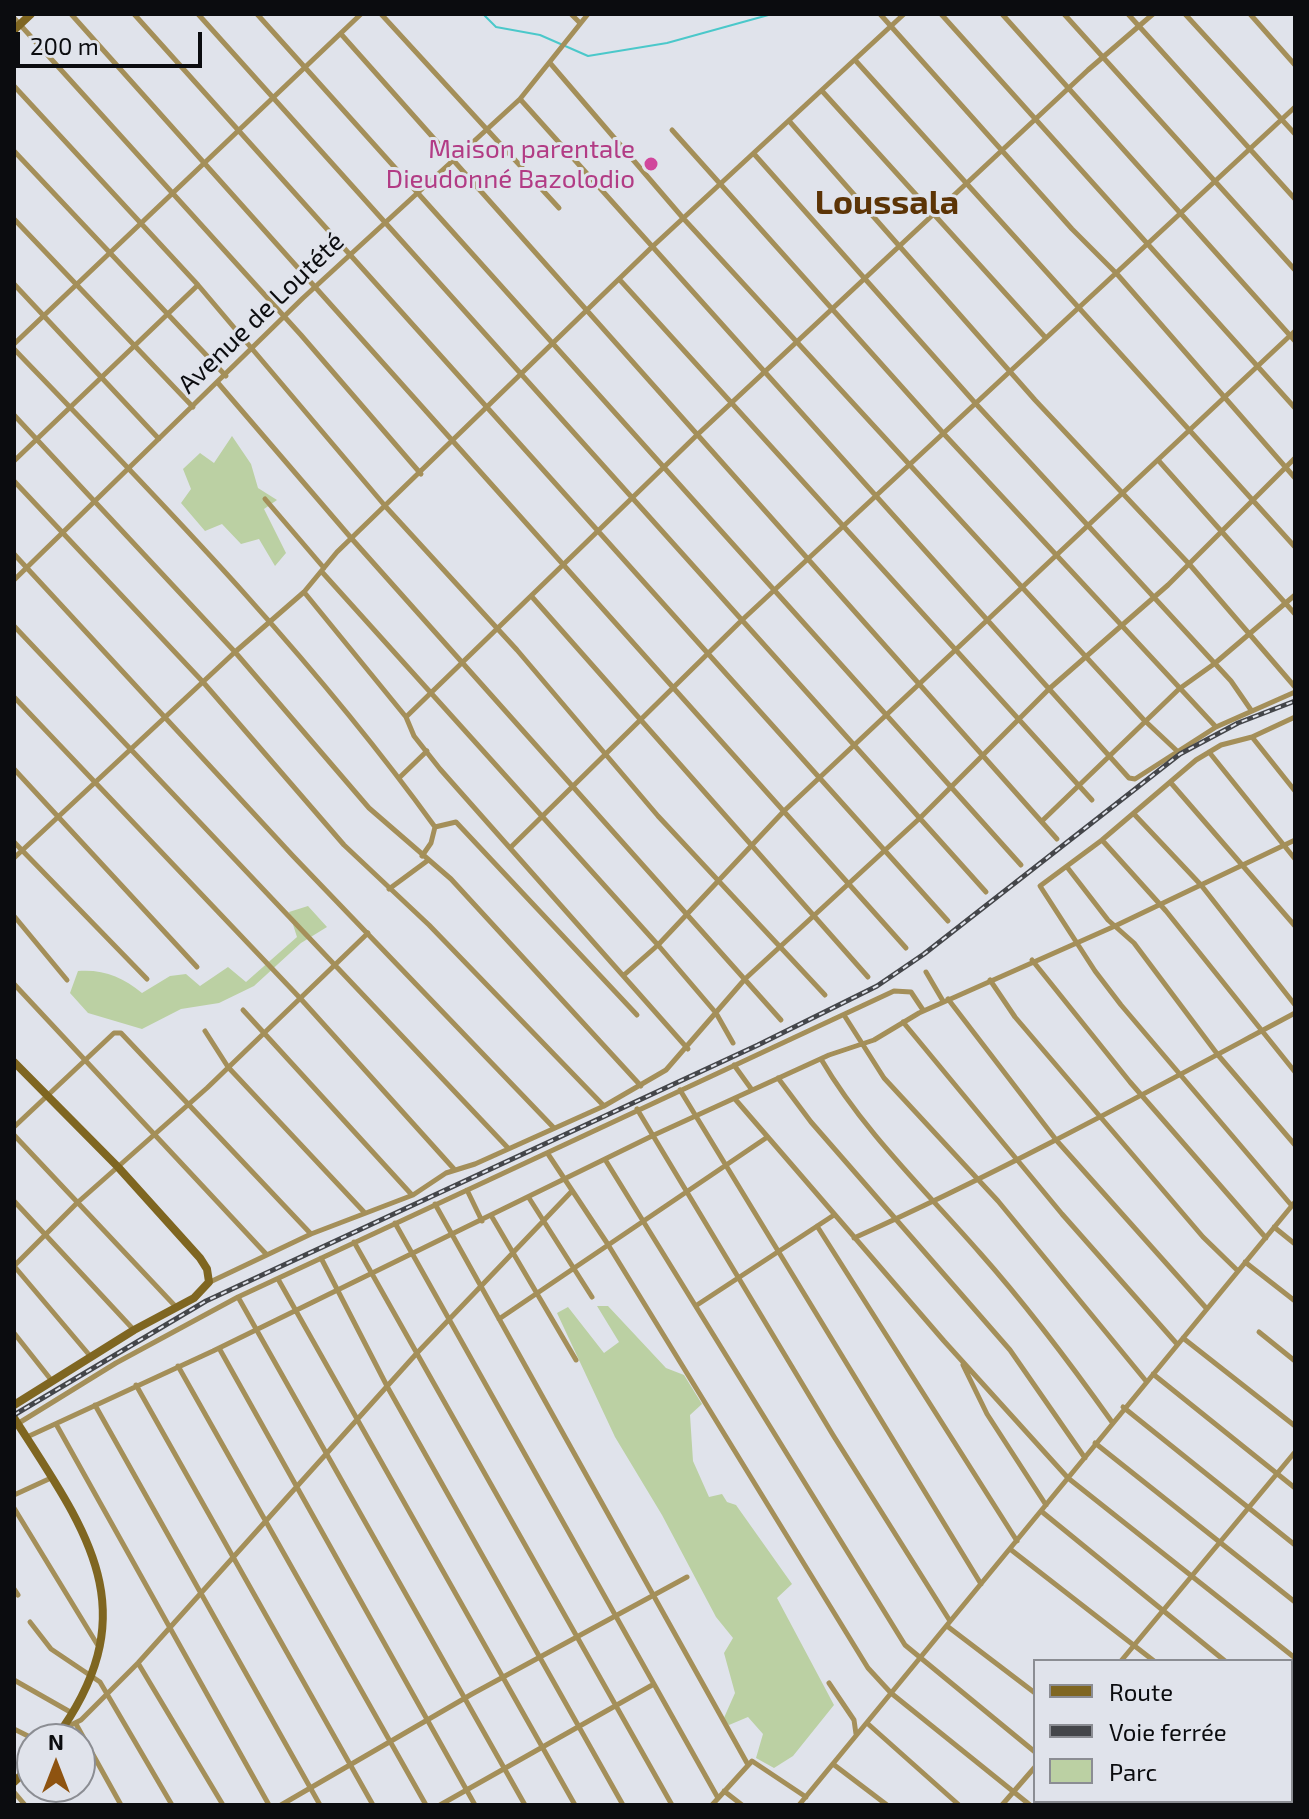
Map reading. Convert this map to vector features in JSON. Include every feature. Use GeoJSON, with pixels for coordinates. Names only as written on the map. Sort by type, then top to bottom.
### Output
{"type":"FeatureCollection","features":[{"type":"Feature","properties":{"kind":"street"},"geometry":{"type":"LineString","coordinates":[[31,14],[16,24],[285,317],[421,474]]}},
{"type":"Feature","properties":{"kind":"street"},"geometry":{"type":"LineString","coordinates":[[71,14],[906,948]]}},
{"type":"Feature","properties":{"kind":"street"},"geometry":{"type":"LineString","coordinates":[[134,14],[948,921]]}},
{"type":"Feature","properties":{"kind":"street"},"geometry":{"type":"LineString","coordinates":[[198,14],[986,892]]}},
{"type":"Feature","properties":{"kind":"street"},"geometry":{"type":"LineString","coordinates":[[257,14],[307,66],[553,345],[1021,865]]}},
{"type":"Feature","properties":{"kind":"street"},"geometry":{"type":"LineString","coordinates":[[361,14],[139,223],[14,347],[273,621],[435,827]]}},
{"type":"Feature","properties":{"kind":"street"},"geometry":{"type":"LineString","coordinates":[[381,14],[559,208]]}},
{"type":"Feature","properties":{"kind":"street"},"geometry":{"type":"LineString","coordinates":[[571,14],[580,23]]}},
{"type":"Feature","properties":{"kind":"street","name":"Avenue de Loutété"},"geometry":{"type":"LineString","coordinates":[[14,580],[316,286],[520,99],[588,14]]}},
{"type":"Feature","properties":{"kind":"street"},"geometry":{"type":"LineString","coordinates":[[880,14],[1117,274],[1295,478]]}},
{"type":"Feature","properties":{"kind":"street"},"geometry":{"type":"LineString","coordinates":[[14,858],[235,652],[304,592],[352,539],[488,410],[652,247],[904,14]]}},
{"type":"Feature","properties":{"kind":"street"},"geometry":{"type":"LineString","coordinates":[[941,14],[1295,408]]}},
{"type":"Feature","properties":{"kind":"street"},"geometry":{"type":"LineString","coordinates":[[624,975],[720,882],[784,811],[887,716],[986,618],[1293,336],[1002,14]]}},
{"type":"Feature","properties":{"kind":"street"},"geometry":{"type":"LineString","coordinates":[[1064,14],[1295,270]]}},
{"type":"Feature","properties":{"kind":"street"},"geometry":{"type":"LineString","coordinates":[[1128,14],[1295,199]]}},
{"type":"Feature","properties":{"kind":"street"},"geometry":{"type":"LineString","coordinates":[[406,717],[533,598],[697,435],[1104,55],[1153,14]]}},
{"type":"Feature","properties":{"kind":"street"},"geometry":{"type":"LineString","coordinates":[[1185,14],[1295,134]]}},
{"type":"Feature","properties":{"kind":"street"},"geometry":{"type":"LineString","coordinates":[[1250,14],[1295,65]]}},
{"type":"Feature","properties":{"kind":"street"},"geometry":{"type":"LineString","coordinates":[[341,34],[1057,839]]}},
{"type":"Feature","properties":{"kind":"street"},"geometry":{"type":"LineString","coordinates":[[855,60],[1295,547]]}},
{"type":"Feature","properties":{"kind":"street"},"geometry":{"type":"LineString","coordinates":[[550,63],[683,218],[800,341],[910,466],[1144,720],[1176,750]]}},
{"type":"Feature","properties":{"kind":"street"},"geometry":{"type":"LineString","coordinates":[[14,86],[198,285],[386,507],[720,882],[825,995]]}},
{"type":"Feature","properties":{"kind":"street"},"geometry":{"type":"LineString","coordinates":[[823,92],[1045,338]]}},
{"type":"Feature","properties":{"kind":"street"},"geometry":{"type":"LineString","coordinates":[[520,99],[874,498],[1132,779],[1216,727],[1295,689],[1190,565],[1010,371],[790,122]]}},
{"type":"Feature","properties":{"kind":"street"},"geometry":{"type":"LineString","coordinates":[[511,847],[741,621],[977,405],[1045,338],[1150,245],[1295,107]]}},
{"type":"Feature","properties":{"kind":"street"},"geometry":{"type":"LineString","coordinates":[[672,130],[944,434],[1216,727]]}},
{"type":"Feature","properties":{"kind":"street"},"geometry":{"type":"LineString","coordinates":[[14,151],[226,376]]}},
{"type":"Feature","properties":{"kind":"street"},"geometry":{"type":"LineString","coordinates":[[755,155],[977,405],[1231,681],[1251,710]]}},
{"type":"Feature","properties":{"kind":"street"},"geometry":{"type":"LineString","coordinates":[[14,219],[193,407]]}},
{"type":"Feature","properties":{"kind":"street"},"geometry":{"type":"LineString","coordinates":[[619,279],[1092,800]]}},
{"type":"Feature","properties":{"kind":"street"},"geometry":{"type":"LineString","coordinates":[[14,284],[159,439]]}},
{"type":"Feature","properties":{"kind":"street"},"geometry":{"type":"LineString","coordinates":[[14,461],[198,285]]}},
{"type":"Feature","properties":{"kind":"street"},"geometry":{"type":"LineString","coordinates":[[218,383],[352,539],[781,1020]]}},
{"type":"Feature","properties":{"kind":"street"},"geometry":{"type":"LineString","coordinates":[[14,415],[235,652],[348,785],[424,858],[451,879],[641,1086]]}},
{"type":"Feature","properties":{"kind":"street"},"geometry":{"type":"LineString","coordinates":[[14,1405],[134,1330],[194,1298],[209,1282],[311,1234],[413,1195],[454,1169],[475,1164],[604,1106],[666,1070],[688,1049],[745,979],[920,818],[1085,655],[1190,565],[1295,458]]}},
{"type":"Feature","properties":{"kind":"street"},"geometry":{"type":"LineString","coordinates":[[1158,460],[1295,614]]}},
{"type":"Feature","properties":{"kind":"street"},"geometry":{"type":"LineString","coordinates":[[14,481],[203,682],[316,815],[429,925],[604,1106]]}},
{"type":"Feature","properties":{"kind":"street"},"geometry":{"type":"LineString","coordinates":[[265,499],[431,694],[658,945],[716,1013],[733,1043]]}},
{"type":"Feature","properties":{"kind":"street"},"geometry":{"type":"LineString","coordinates":[[14,554],[167,716],[293,856],[554,1128]]}},
{"type":"Feature","properties":{"kind":"street"},"geometry":{"type":"LineString","coordinates":[[304,592],[406,717],[414,736],[688,1049]]}},
{"type":"Feature","properties":{"kind":"street"},"geometry":{"type":"LineString","coordinates":[[1042,821],[1111,758],[1144,720],[1295,595]]}},
{"type":"Feature","properties":{"kind":"street"},"geometry":{"type":"LineString","coordinates":[[533,598],[868,977]]}},
{"type":"Feature","properties":{"kind":"street"},"geometry":{"type":"LineString","coordinates":[[14,626],[508,1148]]}},
{"type":"Feature","properties":{"kind":"street"},"geometry":{"type":"LineString","coordinates":[[14,697],[300,998],[454,1169]]}},
{"type":"Feature","properties":{"kind":"street"},"geometry":{"type":"LineString","coordinates":[[435,1204],[750,1763],[804,1802],[1085,1458],[1123,1407],[1293,1204],[1121,1005],[1040,886],[1102,840],[1209,752],[1294,718]]}},
{"type":"Feature","properties":{"kind":"street"},"geometry":{"type":"LineString","coordinates":[[1252,737],[1295,791]]}},
{"type":"Feature","properties":{"kind":"street"},"geometry":{"type":"LineString","coordinates":[[399,778],[427,751]]}},
{"type":"Feature","properties":{"kind":"street"},"geometry":{"type":"LineString","coordinates":[[1209,752],[1295,859]]}},
{"type":"Feature","properties":{"kind":"street"},"geometry":{"type":"LineString","coordinates":[[14,769],[197,967]]}},
{"type":"Feature","properties":{"kind":"street"},"geometry":{"type":"LineString","coordinates":[[1171,783],[1295,926]]}},
{"type":"Feature","properties":{"kind":"street"},"geometry":{"type":"LineString","coordinates":[[1134,814],[1201,885],[1295,1005]]}},
{"type":"Feature","properties":{"kind":"street"},"geometry":{"type":"LineString","coordinates":[[435,827],[456,822],[637,1015]]}},
{"type":"Feature","properties":{"kind":"street"},"geometry":{"type":"LineString","coordinates":[[389,889],[424,858],[435,827]]}},
{"type":"Feature","properties":{"kind":"street"},"geometry":{"type":"LineString","coordinates":[[1102,840],[1160,904],[1295,1072]]}},
{"type":"Feature","properties":{"kind":"street"},"geometry":{"type":"LineString","coordinates":[[26,1438],[492,1217],[654,1135],[821,1059],[860,1045],[923,1010],[1115,926],[1295,840]]}},
{"type":"Feature","properties":{"kind":"street"},"geometry":{"type":"LineString","coordinates":[[14,842],[147,979]]}},
{"type":"Feature","properties":{"kind":"street"},"geometry":{"type":"LineString","coordinates":[[1067,867],[1115,926],[1154,967],[1218,1055],[1295,1145]]}},
{"type":"Feature","properties":{"kind":"street"},"geometry":{"type":"LineString","coordinates":[[14,916],[67,980]]}},
{"type":"Feature","properties":{"kind":"street"},"geometry":{"type":"LineString","coordinates":[[91,1357],[14,1266],[77,1203],[190,1103],[368,933]]}},
{"type":"Feature","properties":{"kind":"street"},"geometry":{"type":"LineString","coordinates":[[1032,960],[1142,1096],[1266,1238]]}},
{"type":"Feature","properties":{"kind":"street"},"geometry":{"type":"LineString","coordinates":[[926,972],[1057,1141],[1207,1309]]}},
{"type":"Feature","properties":{"kind":"street"},"geometry":{"type":"LineString","coordinates":[[990,980],[1015,1017],[1203,1237],[1238,1271]]}},
{"type":"Feature","properties":{"kind":"street"},"geometry":{"type":"LineString","coordinates":[[14,984],[267,1255]]}},
{"type":"Feature","properties":{"kind":"street"},"geometry":{"type":"LineString","coordinates":[[66,1723],[93,1675],[105,1613],[94,1557],[51,1478],[15,1423],[116,1363],[238,1297],[548,1154],[637,1109],[900,990],[911,992],[923,1010]]}},
{"type":"Feature","properties":{"kind":"street"},"geometry":{"type":"LineString","coordinates":[[243,1010],[413,1195]]}},
{"type":"Feature","properties":{"kind":"street"},"geometry":{"type":"LineString","coordinates":[[854,1238],[980,1181],[1102,1119],[1295,1013]]}},
{"type":"Feature","properties":{"kind":"street"},"geometry":{"type":"LineString","coordinates":[[844,1015],[860,1045],[884,1078],[980,1181],[1146,1381]]}},
{"type":"Feature","properties":{"kind":"street"},"geometry":{"type":"LineString","coordinates":[[903,1022],[1177,1345]]}},
{"type":"Feature","properties":{"kind":"street"},"geometry":{"type":"LineString","coordinates":[[205,1031],[228,1067],[364,1212]]}},
{"type":"Feature","properties":{"kind":"street"},"geometry":{"type":"LineString","coordinates":[[14,1127],[114,1033],[121,1033],[311,1234]]}},
{"type":"Feature","properties":{"kind":"street"},"geometry":{"type":"LineString","coordinates":[[821,1059],[837,1085],[934,1203],[1068,1357],[1112,1422]]}},
{"type":"Feature","properties":{"kind":"street"},"geometry":{"type":"LineString","coordinates":[[14,1062],[118,1167],[200,1258],[207,1269],[209,1282]]}},
{"type":"Feature","properties":{"kind":"street"},"geometry":{"type":"LineString","coordinates":[[734,1065],[752,1091]]}},
{"type":"Feature","properties":{"kind":"street"},"geometry":{"type":"LineString","coordinates":[[778,1078],[811,1122],[1010,1350],[1085,1458]]}},
{"type":"Feature","properties":{"kind":"street"},"geometry":{"type":"LineString","coordinates":[[680,1090],[981,1584]]}},
{"type":"Feature","properties":{"kind":"street"},"geometry":{"type":"LineString","coordinates":[[735,1099],[960,1359],[1068,1478],[1295,1658]]}},
{"type":"Feature","properties":{"kind":"street"},"geometry":{"type":"LineString","coordinates":[[637,1109],[685,1193],[948,1623],[1033,1691]]}},
{"type":"Feature","properties":{"kind":"street"},"geometry":{"type":"LineString","coordinates":[[14,1135],[177,1308]]}},
{"type":"Feature","properties":{"kind":"street"},"geometry":{"type":"LineString","coordinates":[[499,1319],[535,1291],[766,1138]]}},
{"type":"Feature","properties":{"kind":"street"},"geometry":{"type":"LineString","coordinates":[[548,1154],[607,1243],[868,1668],[891,1693],[1030,1805]]}},
{"type":"Feature","properties":{"kind":"street"},"geometry":{"type":"LineString","coordinates":[[606,1161],[646,1219],[905,1645],[1033,1750]]}},
{"type":"Feature","properties":{"kind":"street"},"geometry":{"type":"LineString","coordinates":[[467,1190],[482,1221]]}},
{"type":"Feature","properties":{"kind":"street"},"geometry":{"type":"LineString","coordinates":[[77,1723],[138,1663],[417,1353],[541,1219],[572,1191]]}},
{"type":"Feature","properties":{"kind":"street"},"geometry":{"type":"LineString","coordinates":[[529,1198],[592,1297]]}},
{"type":"Feature","properties":{"kind":"street"},"geometry":{"type":"LineString","coordinates":[[14,1201],[134,1330]]}},
{"type":"Feature","properties":{"kind":"street"},"geometry":{"type":"LineString","coordinates":[[697,1305],[834,1215]]}},
{"type":"Feature","properties":{"kind":"street"},"geometry":{"type":"LineString","coordinates":[[492,1217],[576,1360]]}},
{"type":"Feature","properties":{"kind":"street"},"geometry":{"type":"LineString","coordinates":[[395,1223],[718,1798]]}},
{"type":"Feature","properties":{"kind":"street"},"geometry":{"type":"LineString","coordinates":[[817,1226],[1017,1541]]}},
{"type":"Feature","properties":{"kind":"street"},"geometry":{"type":"LineString","coordinates":[[1274,1227],[1295,1244]]}},
{"type":"Feature","properties":{"kind":"street"},"geometry":{"type":"LineString","coordinates":[[354,1242],[672,1805]]}},
{"type":"Feature","properties":{"kind":"street"},"geometry":{"type":"LineString","coordinates":[[321,1258],[335,1292],[388,1388],[623,1805]]}},
{"type":"Feature","properties":{"kind":"street"},"geometry":{"type":"LineString","coordinates":[[1245,1262],[1295,1301]]}},
{"type":"Feature","properties":{"kind":"street"},"geometry":{"type":"LineString","coordinates":[[278,1279],[575,1805]]}},
{"type":"Feature","properties":{"kind":"street"},"geometry":{"type":"LineString","coordinates":[[238,1297],[525,1805]]}},
{"type":"Feature","properties":{"kind":"street"},"geometry":{"type":"LineString","coordinates":[[1259,1332],[1295,1361]]}},
{"type":"Feature","properties":{"kind":"street"},"geometry":{"type":"LineString","coordinates":[[14,1333],[53,1382]]}},
{"type":"Feature","properties":{"kind":"street"},"geometry":{"type":"LineString","coordinates":[[1183,1338],[1295,1426]]}},
{"type":"Feature","properties":{"kind":"street"},"geometry":{"type":"LineString","coordinates":[[219,1348],[475,1805]]}},
{"type":"Feature","properties":{"kind":"street"},"geometry":{"type":"LineString","coordinates":[[960,1359],[987,1414],[1043,1508],[1223,1659]]}},
{"type":"Feature","properties":{"kind":"street"},"geometry":{"type":"LineString","coordinates":[[178,1366],[426,1805]]}},
{"type":"Feature","properties":{"kind":"street"},"geometry":{"type":"LineString","coordinates":[[1153,1374],[1295,1488]]}},
{"type":"Feature","properties":{"kind":"street"},"geometry":{"type":"LineString","coordinates":[[136,1385],[373,1805]]}},
{"type":"Feature","properties":{"kind":"street"},"geometry":{"type":"LineString","coordinates":[[95,1405],[320,1805]]}},
{"type":"Feature","properties":{"kind":"street"},"geometry":{"type":"LineString","coordinates":[[1123,1407],[1295,1545]]}},
{"type":"Feature","properties":{"kind":"street"},"geometry":{"type":"LineString","coordinates":[[56,1424],[269,1805]]}},
{"type":"Feature","properties":{"kind":"street"},"geometry":{"type":"LineString","coordinates":[[1095,1443],[1295,1602]]}},
{"type":"Feature","properties":{"kind":"street"},"geometry":{"type":"LineString","coordinates":[[1123,1659],[1295,1452]]}},
{"type":"Feature","properties":{"kind":"street"},"geometry":{"type":"LineString","coordinates":[[14,1495],[51,1478]]}},
{"type":"Feature","properties":{"kind":"street"},"geometry":{"type":"LineString","coordinates":[[14,1508],[16,1517],[100,1648]]}},
{"type":"Feature","properties":{"kind":"street"},"geometry":{"type":"LineString","coordinates":[[1010,1549],[1151,1659]]}},
{"type":"Feature","properties":{"kind":"street"},"geometry":{"type":"LineString","coordinates":[[281,1805],[538,1657],[687,1577]]}},
{"type":"Feature","properties":{"kind":"street"},"geometry":{"type":"LineString","coordinates":[[30,1622],[51,1649],[93,1675],[108,1694],[172,1805]]}},
{"type":"Feature","properties":{"kind":"street"},"geometry":{"type":"LineString","coordinates":[[138,1663],[223,1805]]}},
{"type":"Feature","properties":{"kind":"street"},"geometry":{"type":"LineString","coordinates":[[14,1680],[73,1714]]}},
{"type":"Feature","properties":{"kind":"street"},"geometry":{"type":"LineString","coordinates":[[829,1683],[854,1720],[857,1735]]}},
{"type":"Feature","properties":{"kind":"street"},"geometry":{"type":"LineString","coordinates":[[440,1805],[654,1684]]}},
{"type":"Feature","properties":{"kind":"street"},"geometry":{"type":"LineString","coordinates":[[867,1723],[959,1805]]}},
{"type":"Feature","properties":{"kind":"street"},"geometry":{"type":"LineString","coordinates":[[96,1760],[121,1805]]}},
{"type":"Feature","properties":{"kind":"street"},"geometry":{"type":"LineString","coordinates":[[712,1805],[750,1763]]}},
{"type":"Feature","properties":{"kind":"street"},"geometry":{"type":"LineString","coordinates":[[833,1764],[887,1805]]}},
{"type":"Feature","properties":{"kind":"street"},"geometry":{"type":"LineString","coordinates":[[1002,1805],[1033,1769]]}},
{"type":"Feature","properties":{"kind":"street"},"geometry":{"type":"LineString","coordinates":[[724,1791],[742,1805]]}},
{"type":"Feature","properties":{"kind":"street"},"geometry":{"type":"LineString","coordinates":[[14,1792],[25,1805]]}},
{"type":"Feature","properties":{"kind":"green space"},"geometry":{"type":"Polygon","coordinates":[[[232,436],[251,464],[258,488],[277,500],[264,509],[286,553],[275,566],[259,539],[241,544],[222,524],[205,531],[181,503],[191,489],[183,469],[200,453],[214,463],[232,436]]]}},
{"type":"Feature","properties":{"kind":"green space"},"geometry":{"type":"Polygon","coordinates":[[[308,906],[327,927],[301,943],[254,986],[219,1003],[181,1009],[142,1029],[88,1013],[70,993],[78,971],[112,975],[142,993],[170,976],[186,974],[200,986],[228,967],[246,982],[297,937],[289,912],[308,906]]]}},
{"type":"Feature","properties":{"kind":"green space"},"geometry":{"type":"Polygon","coordinates":[[[597,1306],[608,1306],[666,1368],[684,1375],[702,1404],[690,1415],[693,1461],[709,1497],[722,1494],[727,1502],[736,1505],[792,1584],[777,1598],[834,1705],[793,1756],[774,1768],[756,1758],[763,1734],[748,1717],[729,1725],[723,1720],[735,1693],[724,1653],[733,1638],[716,1617],[662,1515],[615,1437],[557,1313],[568,1307],[604,1353],[619,1342],[597,1306]]]}},
{"type":"Feature","properties":{"kind":"waterway"},"geometry":{"type":"LineString","coordinates":[[483,14],[496,27],[540,35],[588,56],[667,43],[772,14]]}},
{"type":"Feature","properties":{"kind":"railway"},"geometry":{"type":"LineString","coordinates":[[14,1415],[206,1301],[758,1045],[877,986],[924,954],[1180,754],[1238,723],[1295,701]]}},
{"type":"Feature","properties":{"kind":"place","name":"Maison parentale Dieudonné Bazolodio"},"geometry":{"type":"Point","coordinates":[651,164]}},
{"type":"Feature","properties":{"kind":"district","name":"Loussala"},"geometry":{"type":"Point","coordinates":[887,203]}}]}
